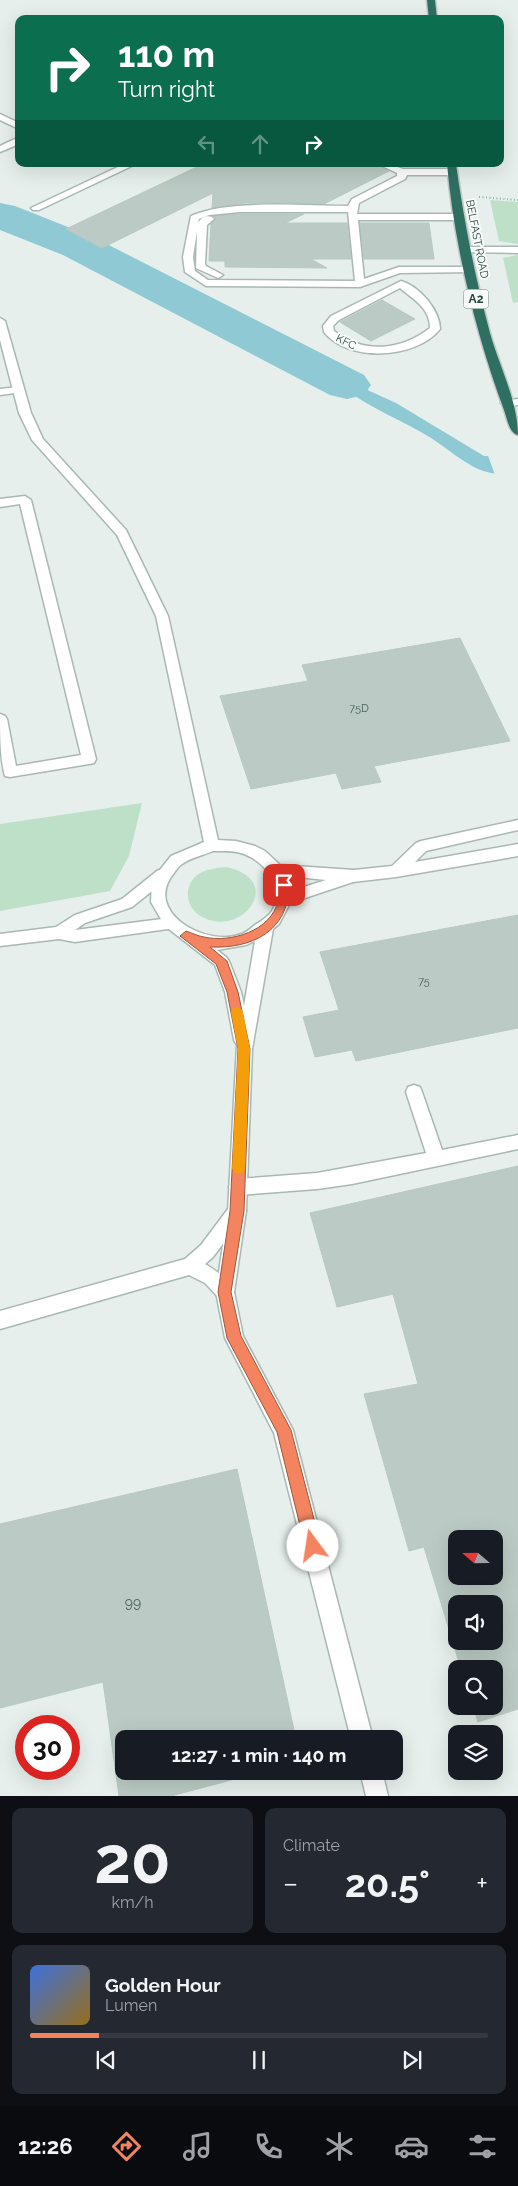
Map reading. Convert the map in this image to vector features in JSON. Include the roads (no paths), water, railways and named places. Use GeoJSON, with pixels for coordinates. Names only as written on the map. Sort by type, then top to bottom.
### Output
{"type":"FeatureCollection","features":[{"type":"Feature","properties":{"kind":"highway"},"geometry":{"type":"LineString","coordinates":[[431,0],[433,15]]}},
{"type":"Feature","properties":{"kind":"highway","name":"BELFAST ROAD"},"geometry":{"type":"LineString","coordinates":[[452,168],[464,250],[484,335],[513,402],[517,431]]}},
{"type":"Feature","properties":{"kind":"street"},"geometry":{"type":"LineString","coordinates":[[0,117],[15,124]]}},
{"type":"Feature","properties":{"kind":"street"},"geometry":{"type":"LineString","coordinates":[[0,148],[15,142]]}},
{"type":"Feature","properties":{"kind":"street"},"geometry":{"type":"LineString","coordinates":[[36,208],[124,167]]}},
{"type":"Feature","properties":{"kind":"street"},"geometry":{"type":"LineString","coordinates":[[390,167],[402,172],[452,168]]}},
{"type":"Feature","properties":{"kind":"street"},"geometry":{"type":"LineString","coordinates":[[360,284],[352,213],[354,201],[402,177],[402,172]]}},
{"type":"Feature","properties":{"kind":"street"},"geometry":{"type":"LineString","coordinates":[[459,217],[284,209],[207,212],[194,218],[188,257],[190,272],[206,283],[360,284],[399,270],[469,270]]}},
{"type":"Feature","properties":{"kind":"street"},"geometry":{"type":"LineString","coordinates":[[464,250],[518,250]]}},
{"type":"Feature","properties":{"kind":"street"},"geometry":{"type":"LineString","coordinates":[[399,270],[401,284]]}},
{"type":"Feature","properties":{"kind":"street","name":"KFC"},"geometry":{"type":"LineString","coordinates":[[401,284],[429,307],[436,323],[435,330],[426,337],[416,343],[383,349],[364,349],[352,346],[329,332],[328,326],[335,318],[401,284]]}},
{"type":"Feature","properties":{"kind":"street"},"geometry":{"type":"LineString","coordinates":[[0,321],[25,413],[38,440],[122,533],[162,616],[212,845]]}},
{"type":"Feature","properties":{"kind":"street"},"geometry":{"type":"LineString","coordinates":[[0,392],[18,390]]}},
{"type":"Feature","properties":{"kind":"street"},"geometry":{"type":"LineString","coordinates":[[0,503],[25,500],[89,759],[10,772],[0,719]]}},
{"type":"Feature","properties":{"kind":"street"},"geometry":{"type":"LineString","coordinates":[[396,871],[421,847],[518,825]]}},
{"type":"Feature","properties":{"kind":"street"},"geometry":{"type":"LineString","coordinates":[[59,933],[80,919],[127,903],[162,875],[174,861],[186,854],[212,845],[232,845],[250,850],[265,858],[277,870],[284,885],[284,900],[277,916],[265,929],[247,938],[226,943],[205,942],[186,936]]}},
{"type":"Feature","properties":{"kind":"street"},"geometry":{"type":"LineString","coordinates":[[277,870],[354,876],[396,871],[518,850]]}},
{"type":"Feature","properties":{"kind":"street"},"geometry":{"type":"LineString","coordinates":[[162,875],[157,891],[160,908],[170,924],[221,961],[232,992],[244,1049]]}},
{"type":"Feature","properties":{"kind":"street"},"geometry":{"type":"LineString","coordinates":[[284,900],[354,876]]}},
{"type":"Feature","properties":{"kind":"street"},"geometry":{"type":"LineString","coordinates":[[0,940],[59,933],[75,936],[170,924]]}},
{"type":"Feature","properties":{"kind":"street"},"geometry":{"type":"LineString","coordinates":[[265,929],[244,1049],[237,1211],[224,1292],[234,1338],[283,1430],[360,1730]]}},
{"type":"Feature","properties":{"kind":"street"},"geometry":{"type":"LineString","coordinates":[[414,1092],[436,1159]]}},
{"type":"Feature","properties":{"kind":"street"},"geometry":{"type":"LineString","coordinates":[[238,1186],[325,1180],[518,1142]]}},
{"type":"Feature","properties":{"kind":"street"},"geometry":{"type":"LineString","coordinates":[[0,1320],[190,1266],[207,1251],[237,1211]]}},
{"type":"Feature","properties":{"kind":"street"},"geometry":{"type":"LineString","coordinates":[[190,1266],[211,1277],[224,1292]]}},
{"type":"Feature","properties":{"kind":"street"},"geometry":{"type":"LineString","coordinates":[[373,1780],[377,1796]]}},
{"type":"Feature","properties":{"kind":"water"},"geometry":{"type":"Polygon","coordinates":[[[350,382],[396,403],[484,456],[518,457],[518,474],[494,474],[480,470],[431,438],[354,395],[344,388],[350,382]]]}},
{"type":"Feature","properties":{"kind":"waterway"},"geometry":{"type":"LineString","coordinates":[[0,215],[78,246],[347,385]]}}]}
